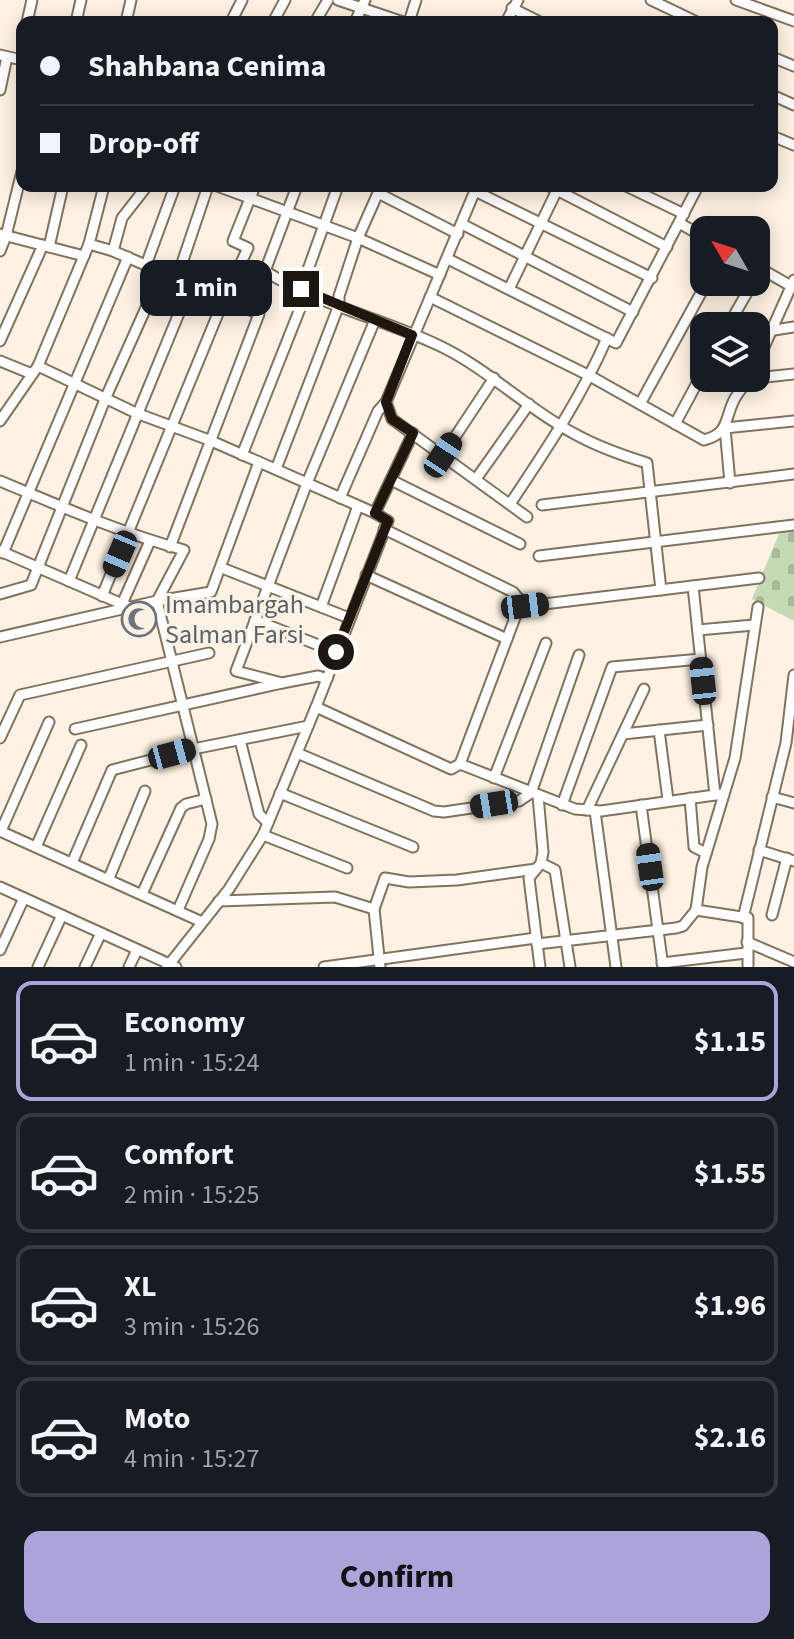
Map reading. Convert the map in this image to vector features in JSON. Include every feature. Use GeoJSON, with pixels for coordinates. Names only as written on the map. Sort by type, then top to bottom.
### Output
{"type":"FeatureCollection","features":[{"type":"Feature","properties":{"kind":"street"},"geometry":{"type":"LineString","coordinates":[[338,0],[364,4],[390,16]]}},
{"type":"Feature","properties":{"kind":"street"},"geometry":{"type":"LineString","coordinates":[[651,0],[684,16]]}},
{"type":"Feature","properties":{"kind":"street"},"geometry":{"type":"LineString","coordinates":[[736,0],[770,16]]}},
{"type":"Feature","properties":{"kind":"street"},"geometry":{"type":"LineString","coordinates":[[515,2],[532,16]]}},
{"type":"Feature","properties":{"kind":"street"},"geometry":{"type":"LineString","coordinates":[[0,90],[4,56]]}},
{"type":"Feature","properties":{"kind":"street"},"geometry":{"type":"LineString","coordinates":[[0,251],[16,191]]}},
{"type":"Feature","properties":{"kind":"street"},"geometry":{"type":"LineString","coordinates":[[0,341],[46,246],[61,192]]}},
{"type":"Feature","properties":{"kind":"street"},"geometry":{"type":"LineString","coordinates":[[0,421],[35,370],[89,244],[102,192]]}},
{"type":"Feature","properties":{"kind":"street"},"geometry":{"type":"LineString","coordinates":[[113,251],[122,218],[142,192]]}},
{"type":"Feature","properties":{"kind":"street"},"geometry":{"type":"LineString","coordinates":[[146,265],[173,192]]}},
{"type":"Feature","properties":{"kind":"street"},"geometry":{"type":"LineString","coordinates":[[177,278],[206,192]]}},
{"type":"Feature","properties":{"kind":"street"},"geometry":{"type":"LineString","coordinates":[[232,192],[358,238],[440,275]]}},
{"type":"Feature","properties":{"kind":"street"},"geometry":{"type":"LineString","coordinates":[[102,596],[224,299],[248,248],[233,241],[253,192]]}},
{"type":"Feature","properties":{"kind":"street"},"geometry":{"type":"LineString","coordinates":[[295,192],[265,271],[438,345],[494,378],[561,426],[617,454],[647,463],[661,590]]}},
{"type":"Feature","properties":{"kind":"street"},"geometry":{"type":"LineString","coordinates":[[242,455],[304,290],[336,192]]}},
{"type":"Feature","properties":{"kind":"street"},"geometry":{"type":"LineString","coordinates":[[276,469],[339,305],[339,296],[358,238],[377,192]]}},
{"type":"Feature","properties":{"kind":"street"},"geometry":{"type":"LineString","coordinates":[[383,192],[458,234]]}},
{"type":"Feature","properties":{"kind":"street"},"geometry":{"type":"LineString","coordinates":[[340,498],[378,411],[386,402],[474,192]]}},
{"type":"Feature","properties":{"kind":"street"},"geometry":{"type":"LineString","coordinates":[[483,192],[652,278]]}},
{"type":"Feature","properties":{"kind":"street"},"geometry":{"type":"LineString","coordinates":[[509,289],[542,224],[553,192]]}},
{"type":"Feature","properties":{"kind":"street"},"geometry":{"type":"LineString","coordinates":[[564,192],[667,247]]}},
{"type":"Feature","properties":{"kind":"street"},"geometry":{"type":"LineString","coordinates":[[636,192],[690,225]]}},
{"type":"Feature","properties":{"kind":"street"},"geometry":{"type":"LineString","coordinates":[[448,259],[616,343],[695,192]]}},
{"type":"Feature","properties":{"kind":"street"},"geometry":{"type":"LineString","coordinates":[[462,224],[633,312]]}},
{"type":"Feature","properties":{"kind":"street"},"geometry":{"type":"LineString","coordinates":[[3,235],[84,256]]}},
{"type":"Feature","properties":{"kind":"street"},"geometry":{"type":"LineString","coordinates":[[89,244],[128,257],[259,314],[170,547]]}},
{"type":"Feature","properties":{"kind":"street"},"geometry":{"type":"LineString","coordinates":[[126,606],[2,552],[128,257]]}},
{"type":"Feature","properties":{"kind":"street"},"geometry":{"type":"LineString","coordinates":[[0,594],[31,585],[106,397],[162,272]]}},
{"type":"Feature","properties":{"kind":"street"},"geometry":{"type":"LineString","coordinates":[[770,275],[793,283],[770,338]]}},
{"type":"Feature","properties":{"kind":"street"},"geometry":{"type":"LineString","coordinates":[[69,581],[191,284]]}},
{"type":"Feature","properties":{"kind":"street"},"geometry":{"type":"LineString","coordinates":[[640,404],[699,296]]}},
{"type":"Feature","properties":{"kind":"street"},"geometry":{"type":"LineString","coordinates":[[430,297],[590,376],[704,440],[715,437],[725,428],[794,421]]}},
{"type":"Feature","properties":{"kind":"street"},"geometry":{"type":"LineString","coordinates":[[282,683],[236,671],[307,483],[375,320]]}},
{"type":"Feature","properties":{"kind":"street"},"geometry":{"type":"LineString","coordinates":[[774,330],[794,327]]}},
{"type":"Feature","properties":{"kind":"street"},"geometry":{"type":"LineString","coordinates":[[510,504],[561,426],[590,376],[607,338]]}},
{"type":"Feature","properties":{"kind":"street"},"geometry":{"type":"LineString","coordinates":[[0,361],[74,382],[136,413],[209,440],[388,521],[263,835],[170,966],[0,887]]}},
{"type":"Feature","properties":{"kind":"street"},"geometry":{"type":"LineString","coordinates":[[770,376],[794,374]]}},
{"type":"Feature","properties":{"kind":"street"},"geometry":{"type":"LineString","coordinates":[[443,455],[494,378]]}},
{"type":"Feature","properties":{"kind":"street"},"geometry":{"type":"LineString","coordinates":[[675,424],[692,392]]}},
{"type":"Feature","properties":{"kind":"street"},"geometry":{"type":"LineString","coordinates":[[730,483],[725,428],[740,392]]}},
{"type":"Feature","properties":{"kind":"street"},"geometry":{"type":"LineString","coordinates":[[386,402],[392,419],[527,517]]}},
{"type":"Feature","properties":{"kind":"street"},"geometry":{"type":"LineString","coordinates":[[476,479],[529,404]]}},
{"type":"Feature","properties":{"kind":"street"},"geometry":{"type":"LineString","coordinates":[[375,513],[413,433]]}},
{"type":"Feature","properties":{"kind":"street"},"geometry":{"type":"LineString","coordinates":[[0,637],[126,606],[211,592],[259,462]]}},
{"type":"Feature","properties":{"kind":"street"},"geometry":{"type":"LineString","coordinates":[[542,505],[794,474]]}},
{"type":"Feature","properties":{"kind":"street"},"geometry":{"type":"LineString","coordinates":[[391,480],[520,544]]}},
{"type":"Feature","properties":{"kind":"street"},"geometry":{"type":"LineString","coordinates":[[0,481],[62,508],[150,541],[184,550],[157,601],[212,824],[209,839],[178,910]]}},
{"type":"Feature","properties":{"kind":"street"},"geometry":{"type":"LineString","coordinates":[[321,607],[358,506]]}},
{"type":"Feature","properties":{"kind":"street"},"geometry":{"type":"LineString","coordinates":[[539,556],[794,525]]}},
{"type":"Feature","properties":{"kind":"street"},"geometry":{"type":"LineString","coordinates":[[384,529],[513,592],[525,606]]}},
{"type":"Feature","properties":{"kind":"street"},"geometry":{"type":"LineString","coordinates":[[126,606],[150,541]]}},
{"type":"Feature","properties":{"kind":"street"},"geometry":{"type":"LineString","coordinates":[[222,568],[349,618]]}},
{"type":"Feature","properties":{"kind":"street"},"geometry":{"type":"LineString","coordinates":[[366,575],[507,639]]}},
{"type":"Feature","properties":{"kind":"street"},"geometry":{"type":"LineString","coordinates":[[316,707],[451,769],[460,764],[519,607],[759,578]]}},
{"type":"Feature","properties":{"kind":"street"},"geometry":{"type":"LineString","coordinates":[[693,586],[718,794]]}},
{"type":"Feature","properties":{"kind":"street"},"geometry":{"type":"LineString","coordinates":[[324,967],[683,926],[696,910],[718,794],[735,758],[758,607]]}},
{"type":"Feature","properties":{"kind":"street"},"geometry":{"type":"LineString","coordinates":[[255,620],[336,652]]}},
{"type":"Feature","properties":{"kind":"street"},"geometry":{"type":"LineString","coordinates":[[698,630],[754,625]]}},
{"type":"Feature","properties":{"kind":"street"},"geometry":{"type":"LineString","coordinates":[[494,778],[546,643]]}},
{"type":"Feature","properties":{"kind":"street"},"geometry":{"type":"LineString","coordinates":[[0,738],[20,695],[209,653]]}},
{"type":"Feature","properties":{"kind":"street"},"geometry":{"type":"LineString","coordinates":[[540,967],[529,878],[539,866],[543,852],[535,794],[579,655]]}},
{"type":"Feature","properties":{"kind":"street"},"geometry":{"type":"LineString","coordinates":[[562,805],[612,667],[701,659]]}},
{"type":"Feature","properties":{"kind":"street"},"geometry":{"type":"LineString","coordinates":[[743,918],[772,797],[790,744],[794,675]]}},
{"type":"Feature","properties":{"kind":"street"},"geometry":{"type":"LineString","coordinates":[[75,729],[282,683],[318,676],[327,679]]}},
{"type":"Feature","properties":{"kind":"street"},"geometry":{"type":"LineString","coordinates":[[616,967],[591,810],[644,689]]}},
{"type":"Feature","properties":{"kind":"street"},"geometry":{"type":"LineString","coordinates":[[49,722],[1,831],[202,922]]}},
{"type":"Feature","properties":{"kind":"street"},"geometry":{"type":"LineString","coordinates":[[623,734],[708,725]]}},
{"type":"Feature","properties":{"kind":"street"},"geometry":{"type":"LineString","coordinates":[[72,863],[112,770],[193,749],[308,726]]}},
{"type":"Feature","properties":{"kind":"street"},"geometry":{"type":"LineString","coordinates":[[659,730],[668,800]]}},
{"type":"Feature","properties":{"kind":"street"},"geometry":{"type":"LineString","coordinates":[[240,740],[259,814],[268,823]]}},
{"type":"Feature","properties":{"kind":"street"},"geometry":{"type":"LineString","coordinates":[[36,847],[81,745]]}},
{"type":"Feature","properties":{"kind":"street"},"geometry":{"type":"LineString","coordinates":[[297,753],[434,811],[519,801],[535,794]]}},
{"type":"Feature","properties":{"kind":"street"},"geometry":{"type":"LineString","coordinates":[[460,764],[562,805],[591,810],[718,794]]}},
{"type":"Feature","properties":{"kind":"street"},"geometry":{"type":"LineString","coordinates":[[109,878],[145,791]]}},
{"type":"Feature","properties":{"kind":"street"},"geometry":{"type":"LineString","coordinates":[[280,793],[413,847]]}},
{"type":"Feature","properties":{"kind":"street"},"geometry":{"type":"LineString","coordinates":[[772,797],[794,803]]}},
{"type":"Feature","properties":{"kind":"street"},"geometry":{"type":"LineString","coordinates":[[690,798],[694,847],[706,853]]}},
{"type":"Feature","properties":{"kind":"street"},"geometry":{"type":"LineString","coordinates":[[142,894],[181,808],[206,799]]}},
{"type":"Feature","properties":{"kind":"street"},"geometry":{"type":"LineString","coordinates":[[641,805],[663,965],[746,947],[794,962]]}},
{"type":"Feature","properties":{"kind":"street"},"geometry":{"type":"LineString","coordinates":[[263,835],[347,868]]}},
{"type":"Feature","properties":{"kind":"street"},"geometry":{"type":"LineString","coordinates":[[759,850],[790,860],[772,915]]}},
{"type":"Feature","properties":{"kind":"street"},"geometry":{"type":"LineString","coordinates":[[380,963],[374,909],[383,880],[388,877],[409,882],[457,880],[539,866],[555,870],[570,967]]}},
{"type":"Feature","properties":{"kind":"street"},"geometry":{"type":"LineString","coordinates":[[219,901],[335,897],[374,909]]}},
{"type":"Feature","properties":{"kind":"street"},"geometry":{"type":"LineString","coordinates":[[0,950],[24,898]]}},
{"type":"Feature","properties":{"kind":"street"},"geometry":{"type":"LineString","coordinates":[[696,910],[748,918],[748,967]]}},
{"type":"Feature","properties":{"kind":"street"},"geometry":{"type":"LineString","coordinates":[[38,967],[62,915]]}},
{"type":"Feature","properties":{"kind":"street"},"geometry":{"type":"LineString","coordinates":[[85,967],[101,933]]}},
{"type":"Feature","properties":{"kind":"street"},"geometry":{"type":"LineString","coordinates":[[129,967],[137,950]]}},
{"type":"Feature","properties":{"kind":"green space"},"geometry":{"type":"Polygon","coordinates":[[[794,528],[794,621],[752,599],[781,529],[794,528]]]}},
{"type":"Feature","properties":{"kind":"place","name":"Imambargah Salman Farsi"},"geometry":{"type":"Point","coordinates":[139,619]}},
{"type":"Feature","properties":{"kind":"route"},"geometry":{"type":"LineString","coordinates":[[301,289],[412,335],[386,402],[392,419],[413,433],[375,513],[388,521],[336,652]]}}]}
